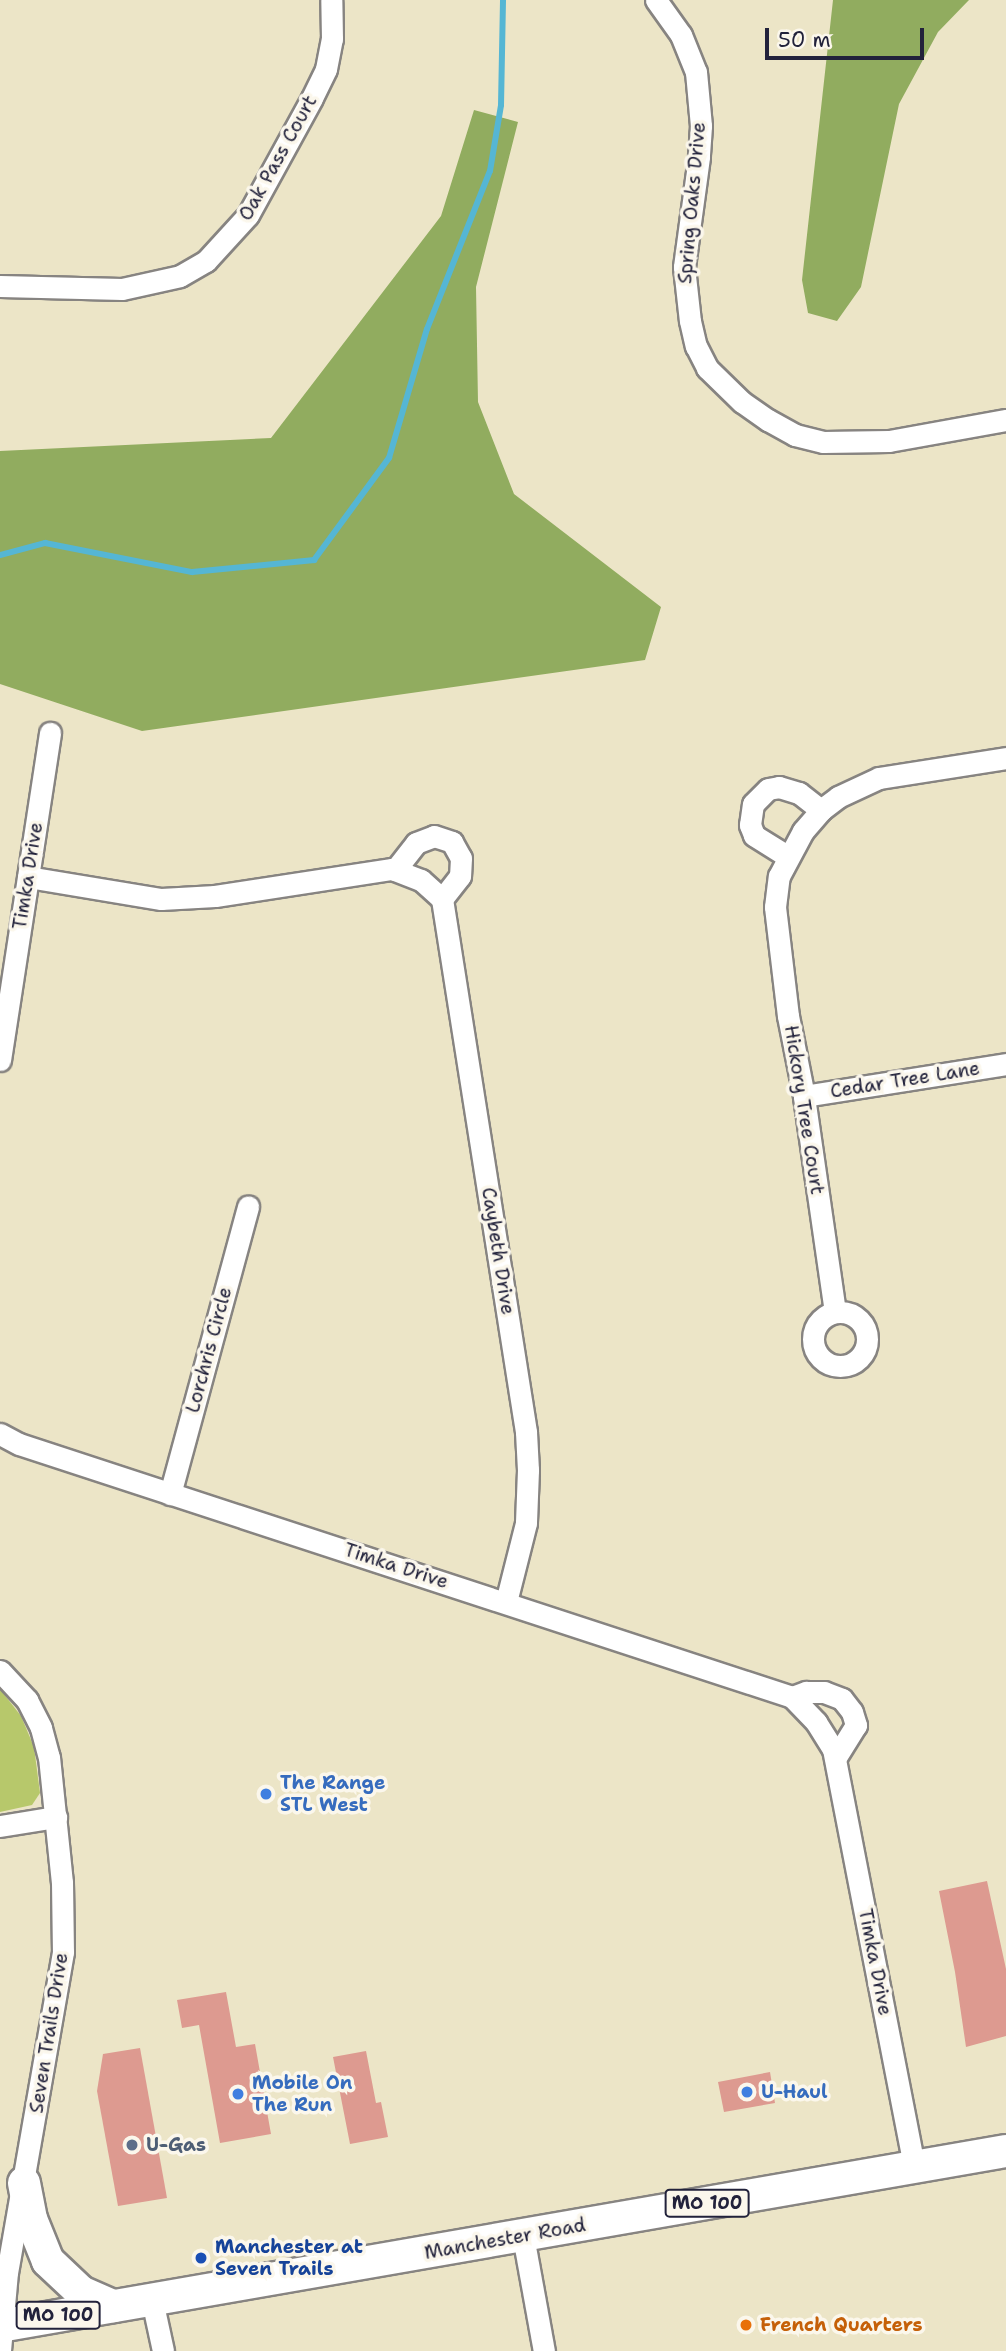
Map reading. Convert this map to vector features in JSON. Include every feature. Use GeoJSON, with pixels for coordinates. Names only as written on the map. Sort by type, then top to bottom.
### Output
{"type":"FeatureCollection","features":[{"type":"Feature","properties":{"kind":"highway","name":"Manchester Road"},"geometry":{"type":"LineString","coordinates":[[1,2331],[113,2306],[1006,2151]]}},
{"type":"Feature","properties":{"kind":"highway"},"geometry":{"type":"LineString","coordinates":[[24,2183],[31,2219],[48,2260],[80,2292],[113,2306]]}},
{"type":"Feature","properties":{"kind":"street","name":"Oak Pass Court"},"geometry":{"type":"LineString","coordinates":[[0,286],[122,289],[180,276],[206,261],[248,215],[326,69],[332,39],[331,0]]}},
{"type":"Feature","properties":{"kind":"street","name":"Spring Oaks Drive"},"geometry":{"type":"LineString","coordinates":[[666,4],[696,72],[701,126],[684,267],[690,321],[696,346],[707,368],[724,387],[768,420],[795,435],[823,442],[889,441],[1006,420]]}},
{"type":"Feature","properties":{"kind":"street","name":"Timka Drive"},"geometry":{"type":"LineString","coordinates":[[0,1060],[50,733]]}},
{"type":"Feature","properties":{"kind":"street"},"geometry":{"type":"LineString","coordinates":[[821,810],[799,793],[779,787],[768,789],[753,804],[750,825],[754,835],[787,856],[821,810],[838,797],[879,778],[1006,758]]}},
{"type":"Feature","properties":{"kind":"street"},"geometry":{"type":"LineString","coordinates":[[28,877],[161,899],[215,896],[394,870],[421,880],[442,899],[460,876],[461,858],[452,842],[434,836],[416,843],[394,870]]}},
{"type":"Feature","properties":{"kind":"street","name":"Hickory Tree Court"},"geometry":{"type":"LineString","coordinates":[[787,856],[779,876],[775,907],[788,1016],[804,1096],[835,1312]]}},
{"type":"Feature","properties":{"kind":"street","name":"Caybeth Drive"},"geometry":{"type":"LineString","coordinates":[[442,899],[526,1432],[526,1523],[506,1602]]}},
{"type":"Feature","properties":{"kind":"street","name":"Cedar Tree Lane"},"geometry":{"type":"LineString","coordinates":[[804,1096],[1006,1064]]}},
{"type":"Feature","properties":{"kind":"street","name":"Lorchris Circle"},"geometry":{"type":"LineString","coordinates":[[170,1494],[248,1206]]}},
{"type":"Feature","properties":{"kind":"street","name":"Timka Drive"},"geometry":{"type":"LineString","coordinates":[[0,1434],[19,1444],[792,1697],[816,1722],[835,1758],[914,2167]]}},
{"type":"Feature","properties":{"kind":"street","name":"Seven Trails Drive"},"geometry":{"type":"LineString","coordinates":[[0,1671],[27,1700],[41,1728],[49,1757],[62,1882],[63,1952],[7,2272],[1,2331]]}},
{"type":"Feature","properties":{"kind":"street","name":"Timka Drive"},"geometry":{"type":"LineString","coordinates":[[792,1697],[806,1692],[824,1692],[842,1699],[852,1712],[856,1725],[835,1758]]}},
{"type":"Feature","properties":{"kind":"street"},"geometry":{"type":"LineString","coordinates":[[0,1826],[56,1817]]}},
{"type":"Feature","properties":{"kind":"street"},"geometry":{"type":"LineString","coordinates":[[523,2236],[544,2351]]}},
{"type":"Feature","properties":{"kind":"street"},"geometry":{"type":"LineString","coordinates":[[152,2300],[163,2351]]}},
{"type":"Feature","properties":{"kind":"green space"},"geometry":{"type":"Polygon","coordinates":[[[833,0],[969,0],[938,32],[899,104],[861,287],[837,321],[808,313],[802,280],[833,0]]]}},
{"type":"Feature","properties":{"kind":"green space"},"geometry":{"type":"Polygon","coordinates":[[[474,110],[518,122],[476,287],[478,402],[514,494],[661,607],[645,660],[142,731],[0,684],[0,451],[271,438],[441,216],[474,110]]]}},
{"type":"Feature","properties":{"kind":"green space"},"geometry":{"type":"Polygon","coordinates":[[[0,1689],[21,1716],[34,1747],[40,1793],[32,1805],[0,1812],[0,1689]]]}},
{"type":"Feature","properties":{"kind":"building"},"geometry":{"type":"Polygon","coordinates":[[[987,1881],[1006,1969],[1006,2036],[966,2047],[939,1891],[987,1881]]]}},
{"type":"Feature","properties":{"kind":"building","name":"Mobile On The Run"},"geometry":{"type":"Polygon","coordinates":[[[226,1992],[236,2047],[255,2044],[271,2134],[220,2143],[199,2025],[182,2028],[177,2000],[226,1992]]]}},
{"type":"Feature","properties":{"kind":"building","name":"U-Gas"},"geometry":{"type":"Polygon","coordinates":[[[140,2048],[167,2198],[118,2206],[97,2091],[103,2054],[140,2048]]]}},
{"type":"Feature","properties":{"kind":"building"},"geometry":{"type":"Polygon","coordinates":[[[366,2051],[376,2103],[381,2102],[388,2137],[350,2144],[333,2057],[366,2051]]]}},
{"type":"Feature","properties":{"kind":"building","name":"U-Haul"},"geometry":{"type":"Polygon","coordinates":[[[770,2072],[775,2103],[724,2112],[718,2082],[770,2072]]]}},
{"type":"Feature","properties":{"kind":"waterway"},"geometry":{"type":"LineString","coordinates":[[0,555],[45,543],[192,572],[314,560],[389,458],[427,329],[490,171],[501,105],[503,0]]}},
{"type":"Feature","properties":{"kind":"place","name":"The Range STL West"},"geometry":{"type":"Point","coordinates":[266,1794]}},
{"type":"Feature","properties":{"kind":"place","name":"U-Haul"},"geometry":{"type":"Point","coordinates":[747,2092]}},
{"type":"Feature","properties":{"kind":"place","name":"Mobile On The Run"},"geometry":{"type":"Point","coordinates":[238,2094]}},
{"type":"Feature","properties":{"kind":"place","name":"U-Gas"},"geometry":{"type":"Point","coordinates":[132,2145]}},
{"type":"Feature","properties":{"kind":"place","name":"Manchester at Seven Trails"},"geometry":{"type":"Point","coordinates":[201,2258]}},
{"type":"Feature","properties":{"kind":"place","name":"French Quarters"},"geometry":{"type":"Point","coordinates":[746,2325]}}]}
